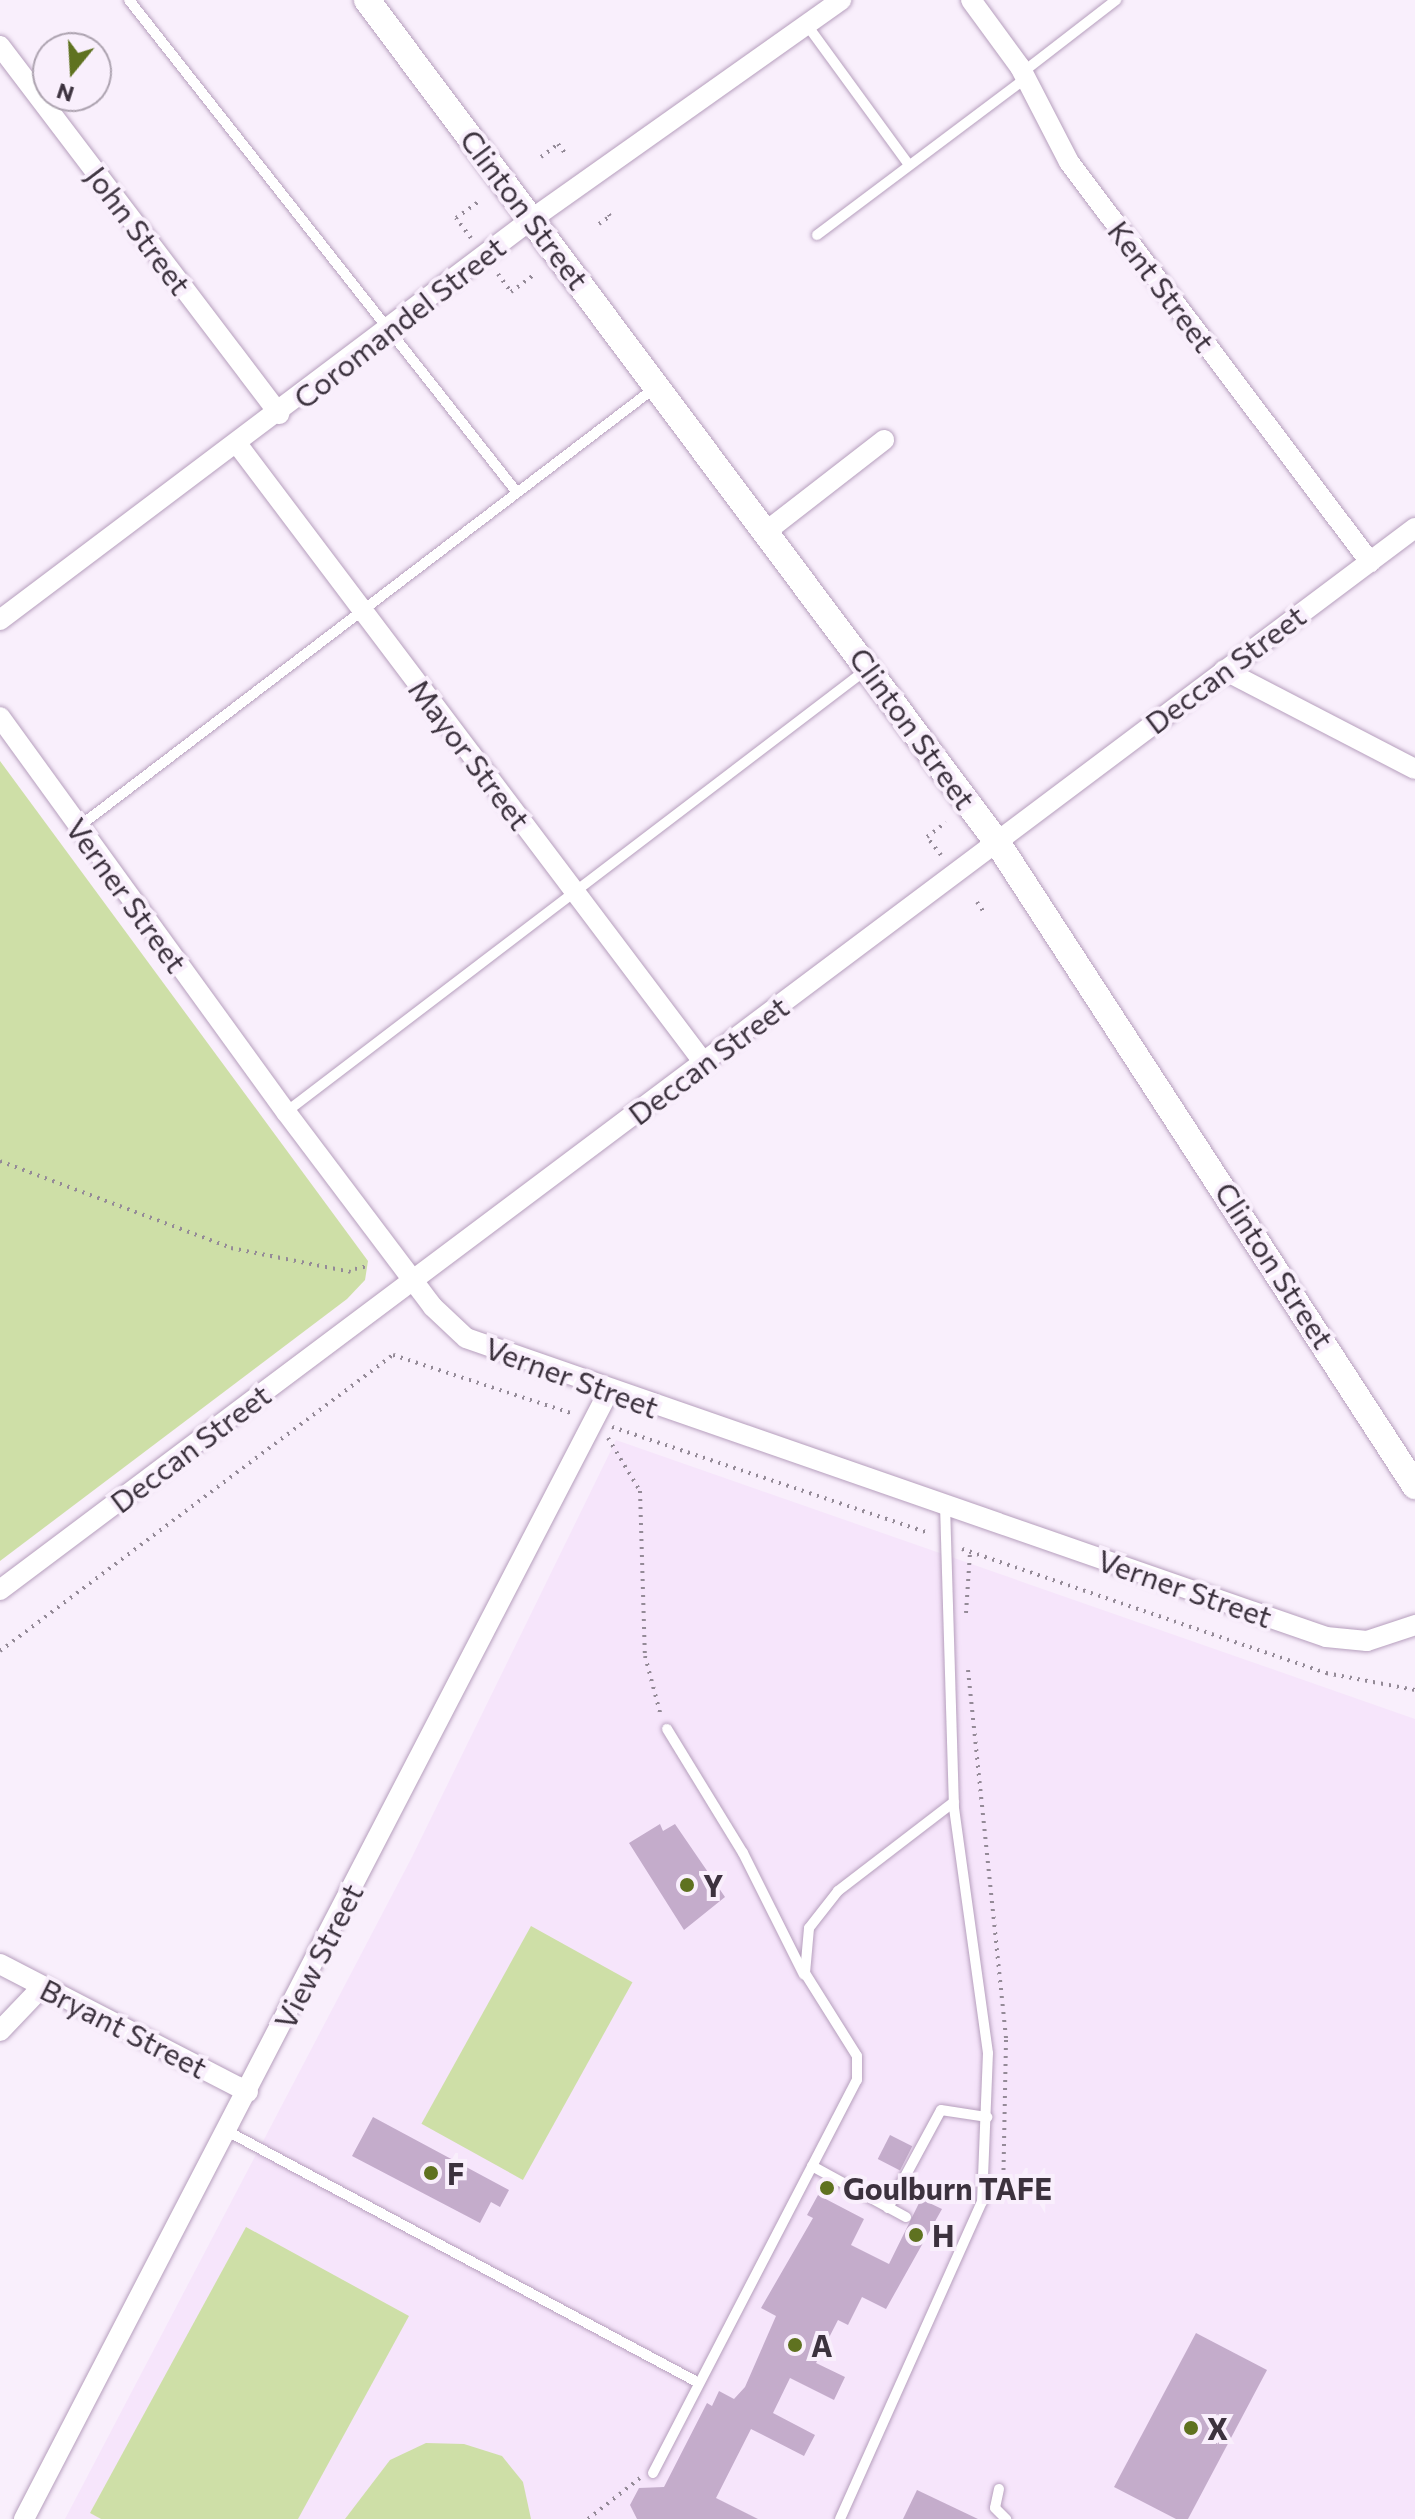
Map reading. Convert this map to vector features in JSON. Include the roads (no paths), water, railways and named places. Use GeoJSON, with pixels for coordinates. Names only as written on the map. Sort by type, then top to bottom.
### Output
{"type":"FeatureCollection","features":[{"type":"Feature","properties":{"kind":"street","name":"Clinton Street"},"geometry":{"type":"LineString","coordinates":[[367,0],[768,530],[997,842],[1415,1486]]}},
{"type":"Feature","properties":{"kind":"street","name":"Coromandel Street"},"geometry":{"type":"LineString","coordinates":[[0,620],[238,445],[532,219],[841,0]]}},
{"type":"Feature","properties":{"kind":"street","name":"Kent Street"},"geometry":{"type":"LineString","coordinates":[[971,0],[1024,75],[1069,162],[1370,562]]}},
{"type":"Feature","properties":{"kind":"street","name":"John Street"},"geometry":{"type":"LineString","coordinates":[[0,46],[279,414]]}},
{"type":"Feature","properties":{"kind":"street"},"geometry":{"type":"LineString","coordinates":[[768,530],[884,440]]}},
{"type":"Feature","properties":{"kind":"street","name":"Mayor Street"},"geometry":{"type":"LineString","coordinates":[[238,445],[704,1063]]}},
{"type":"Feature","properties":{"kind":"street","name":"Deccan Street"},"geometry":{"type":"LineString","coordinates":[[0,1590],[1415,528]]}},
{"type":"Feature","properties":{"kind":"street"},"geometry":{"type":"LineString","coordinates":[[1224,670],[1415,769]]}},
{"type":"Feature","properties":{"kind":"street","name":"Verner Street"},"geometry":{"type":"LineString","coordinates":[[0,717],[77,828],[286,1112],[415,1281],[466,1338],[609,1391],[1326,1637],[1367,1641],[1415,1625]]}},
{"type":"Feature","properties":{"kind":"street","name":"View Street"},"geometry":{"type":"LineString","coordinates":[[24,2519],[609,1391]]}},
{"type":"Feature","properties":{"kind":"street","name":"Bryant Street"},"geometry":{"type":"LineString","coordinates":[[0,1964],[248,2092]]}},
{"type":"Feature","properties":{"kind":"street"},"geometry":{"type":"LineString","coordinates":[[0,2031],[43,1986]]}},
{"type":"Feature","properties":{"kind":"lane"},"geometry":{"type":"LineString","coordinates":[[129,0],[516,491]]}},
{"type":"Feature","properties":{"kind":"lane"},"geometry":{"type":"LineString","coordinates":[[817,235],[1116,0]]}},
{"type":"Feature","properties":{"kind":"lane"},"geometry":{"type":"LineString","coordinates":[[807,25],[909,165]]}},
{"type":"Feature","properties":{"kind":"lane"},"geometry":{"type":"LineString","coordinates":[[77,828],[360,609],[658,386]]}},
{"type":"Feature","properties":{"kind":"lane"},"geometry":{"type":"LineString","coordinates":[[286,1112],[576,895],[869,667]]}},
{"type":"Feature","properties":{"kind":"lane"},"geometry":{"type":"LineString","coordinates":[[840,2519],[982,2202],[987,2117],[982,1990],[954,1802],[942,1540],[945,1505]]}},
{"type":"Feature","properties":{"kind":"lane"},"geometry":{"type":"LineString","coordinates":[[653,2473],[859,2071],[853,2049],[811,1987],[667,1729]]}},
{"type":"Feature","properties":{"kind":"lane"},"geometry":{"type":"LineString","coordinates":[[811,1987],[804,1943],[815,1914],[954,1802]]}},
{"type":"Feature","properties":{"kind":"lane"},"geometry":{"type":"LineString","coordinates":[[888,2208],[941,2110],[987,2117]]}},
{"type":"Feature","properties":{"kind":"lane"},"geometry":{"type":"LineString","coordinates":[[227,2131],[699,2383]]}},
{"type":"Feature","properties":{"kind":"lane"},"geometry":{"type":"LineString","coordinates":[[812,2166],[906,2217]]}},
{"type":"Feature","properties":{"kind":"lane"},"geometry":{"type":"LineString","coordinates":[[999,2489],[995,2508],[1006,2519]]}},
{"type":"Feature","properties":{"kind":"place","name":"Y"},"geometry":{"type":"Point","coordinates":[687,1885]}},
{"type":"Feature","properties":{"kind":"place","name":"F"},"geometry":{"type":"Point","coordinates":[431,2173]}},
{"type":"Feature","properties":{"kind":"place","name":"Goulburn TAFE"},"geometry":{"type":"Point","coordinates":[827,2188]}},
{"type":"Feature","properties":{"kind":"place","name":"H"},"geometry":{"type":"Point","coordinates":[916,2235]}},
{"type":"Feature","properties":{"kind":"place","name":"A"},"geometry":{"type":"Point","coordinates":[795,2345]}},
{"type":"Feature","properties":{"kind":"place","name":"X"},"geometry":{"type":"Point","coordinates":[1191,2428]}}]}
